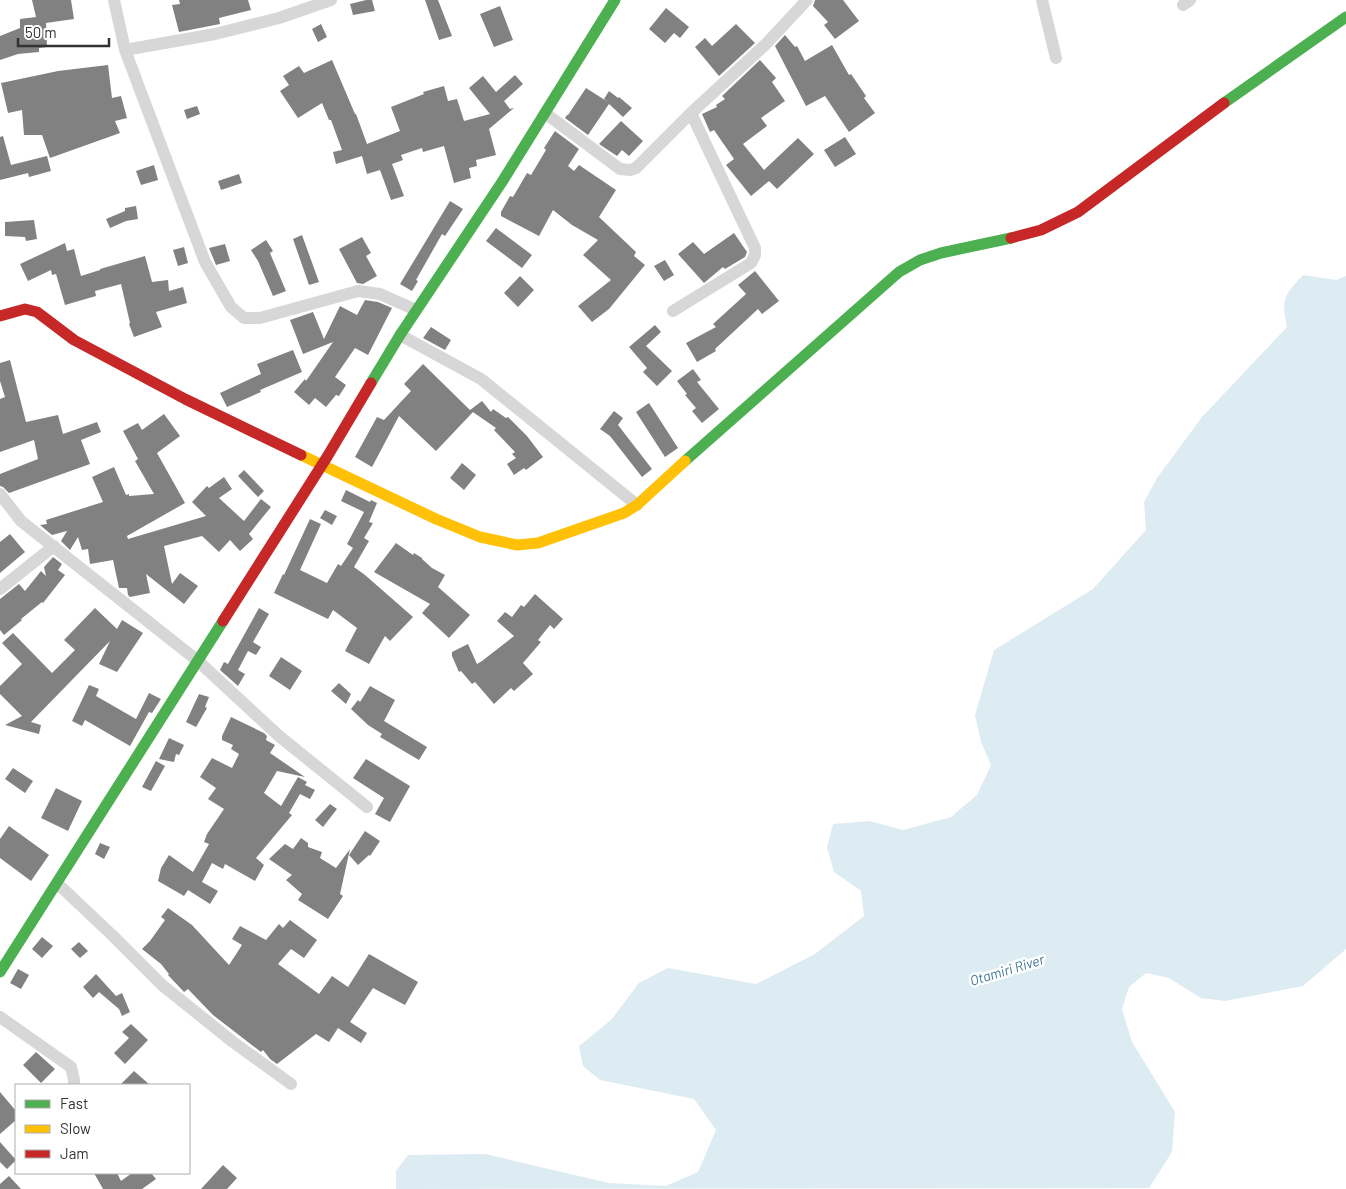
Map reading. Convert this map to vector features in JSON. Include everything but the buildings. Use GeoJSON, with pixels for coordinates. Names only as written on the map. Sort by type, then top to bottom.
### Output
{"type":"FeatureCollection","features":[{"type":"Feature","properties":{"kind":"street"},"geometry":{"type":"LineString","coordinates":[[114,0],[125,50],[205,262],[231,307],[244,318],[260,318],[358,291],[380,294],[416,310]]}},
{"type":"Feature","properties":{"kind":"street"},"geometry":{"type":"LineString","coordinates":[[125,50],[215,34],[279,18],[331,0]]}},
{"type":"Feature","properties":{"kind":"street"},"geometry":{"type":"LineString","coordinates":[[2,964],[58,884],[322,465],[400,335],[502,182],[615,0]]}},
{"type":"Feature","properties":{"kind":"street"},"geometry":{"type":"LineString","coordinates":[[545,113],[620,168],[630,170],[636,168],[691,113],[766,44],[807,0]]}},
{"type":"Feature","properties":{"kind":"street"},"geometry":{"type":"LineString","coordinates":[[1042,0],[1056,58]]}},
{"type":"Feature","properties":{"kind":"street"},"geometry":{"type":"LineString","coordinates":[[0,316],[25,309],[37,312],[74,340],[185,399],[436,519],[480,537],[517,544],[538,543],[596,524],[624,513],[637,505],[720,428],[899,272],[920,260],[941,253],[1001,242],[1041,230],[1078,212],[1210,113],[1346,17]]}},
{"type":"Feature","properties":{"kind":"street"},"geometry":{"type":"LineString","coordinates":[[673,311],[751,263],[755,255],[755,248],[691,113]]}},
{"type":"Feature","properties":{"kind":"street"},"geometry":{"type":"LineString","coordinates":[[400,335],[481,380],[637,505]]}},
{"type":"Feature","properties":{"kind":"street"},"geometry":{"type":"LineString","coordinates":[[0,494],[21,521],[198,661],[279,736],[367,807]]}},
{"type":"Feature","properties":{"kind":"street"},"geometry":{"type":"LineString","coordinates":[[0,589],[54,546]]}},
{"type":"Feature","properties":{"kind":"street"},"geometry":{"type":"LineString","coordinates":[[58,884],[162,985],[233,1042],[291,1084]]}},
{"type":"Feature","properties":{"kind":"street"},"geometry":{"type":"LineString","coordinates":[[0,1017],[71,1067],[74,1084]]}},
{"type":"Feature","properties":{"kind":"water","name":"Otamiri River"},"geometry":{"type":"Polygon","coordinates":[[[1303,275],[1336,280],[1346,276],[1346,949],[1303,986],[1225,1001],[1201,998],[1169,978],[1146,973],[1129,987],[1122,1009],[1132,1042],[1175,1112],[1172,1152],[1149,1188],[396,1189],[396,1171],[408,1155],[485,1154],[609,1183],[666,1186],[698,1172],[716,1130],[694,1099],[600,1080],[583,1066],[579,1046],[611,1020],[639,983],[668,968],[756,984],[815,954],[864,916],[861,891],[834,872],[827,847],[833,824],[869,821],[903,830],[951,817],[977,795],[991,765],[981,742],[975,715],[994,650],[1093,589],[1146,530],[1144,502],[1157,478],[1202,417],[1287,327],[1284,303],[1288,293],[1303,275]]]}},
{"type":"Feature","properties":{"kind":"traffic: fast"},"geometry":{"type":"LineString","coordinates":[[371,383],[400,335],[502,182],[615,0]]}},
{"type":"Feature","properties":{"kind":"traffic: fast"},"geometry":{"type":"LineString","coordinates":[[1224,103],[1346,17]]}},
{"type":"Feature","properties":{"kind":"traffic: fast"},"geometry":{"type":"LineString","coordinates":[[685,461],[899,272],[920,260],[941,253],[1011,238]]}},
{"type":"Feature","properties":{"kind":"traffic: fast"},"geometry":{"type":"LineString","coordinates":[[0,972],[223,621]]}},
{"type":"Feature","properties":{"kind":"traffic: slow"},"geometry":{"type":"LineString","coordinates":[[301,455],[436,519],[480,537],[517,545],[538,543],[624,513],[637,505],[685,461]]}},
{"type":"Feature","properties":{"kind":"traffic: jam"},"geometry":{"type":"LineString","coordinates":[[1011,238],[1041,230],[1078,212],[1224,103]]}},
{"type":"Feature","properties":{"kind":"traffic: jam"},"geometry":{"type":"LineString","coordinates":[[0,316],[25,309],[37,312],[74,340],[185,399],[301,455]]}},
{"type":"Feature","properties":{"kind":"traffic: jam"},"geometry":{"type":"LineString","coordinates":[[223,621],[327,457],[371,383]]}}]}
